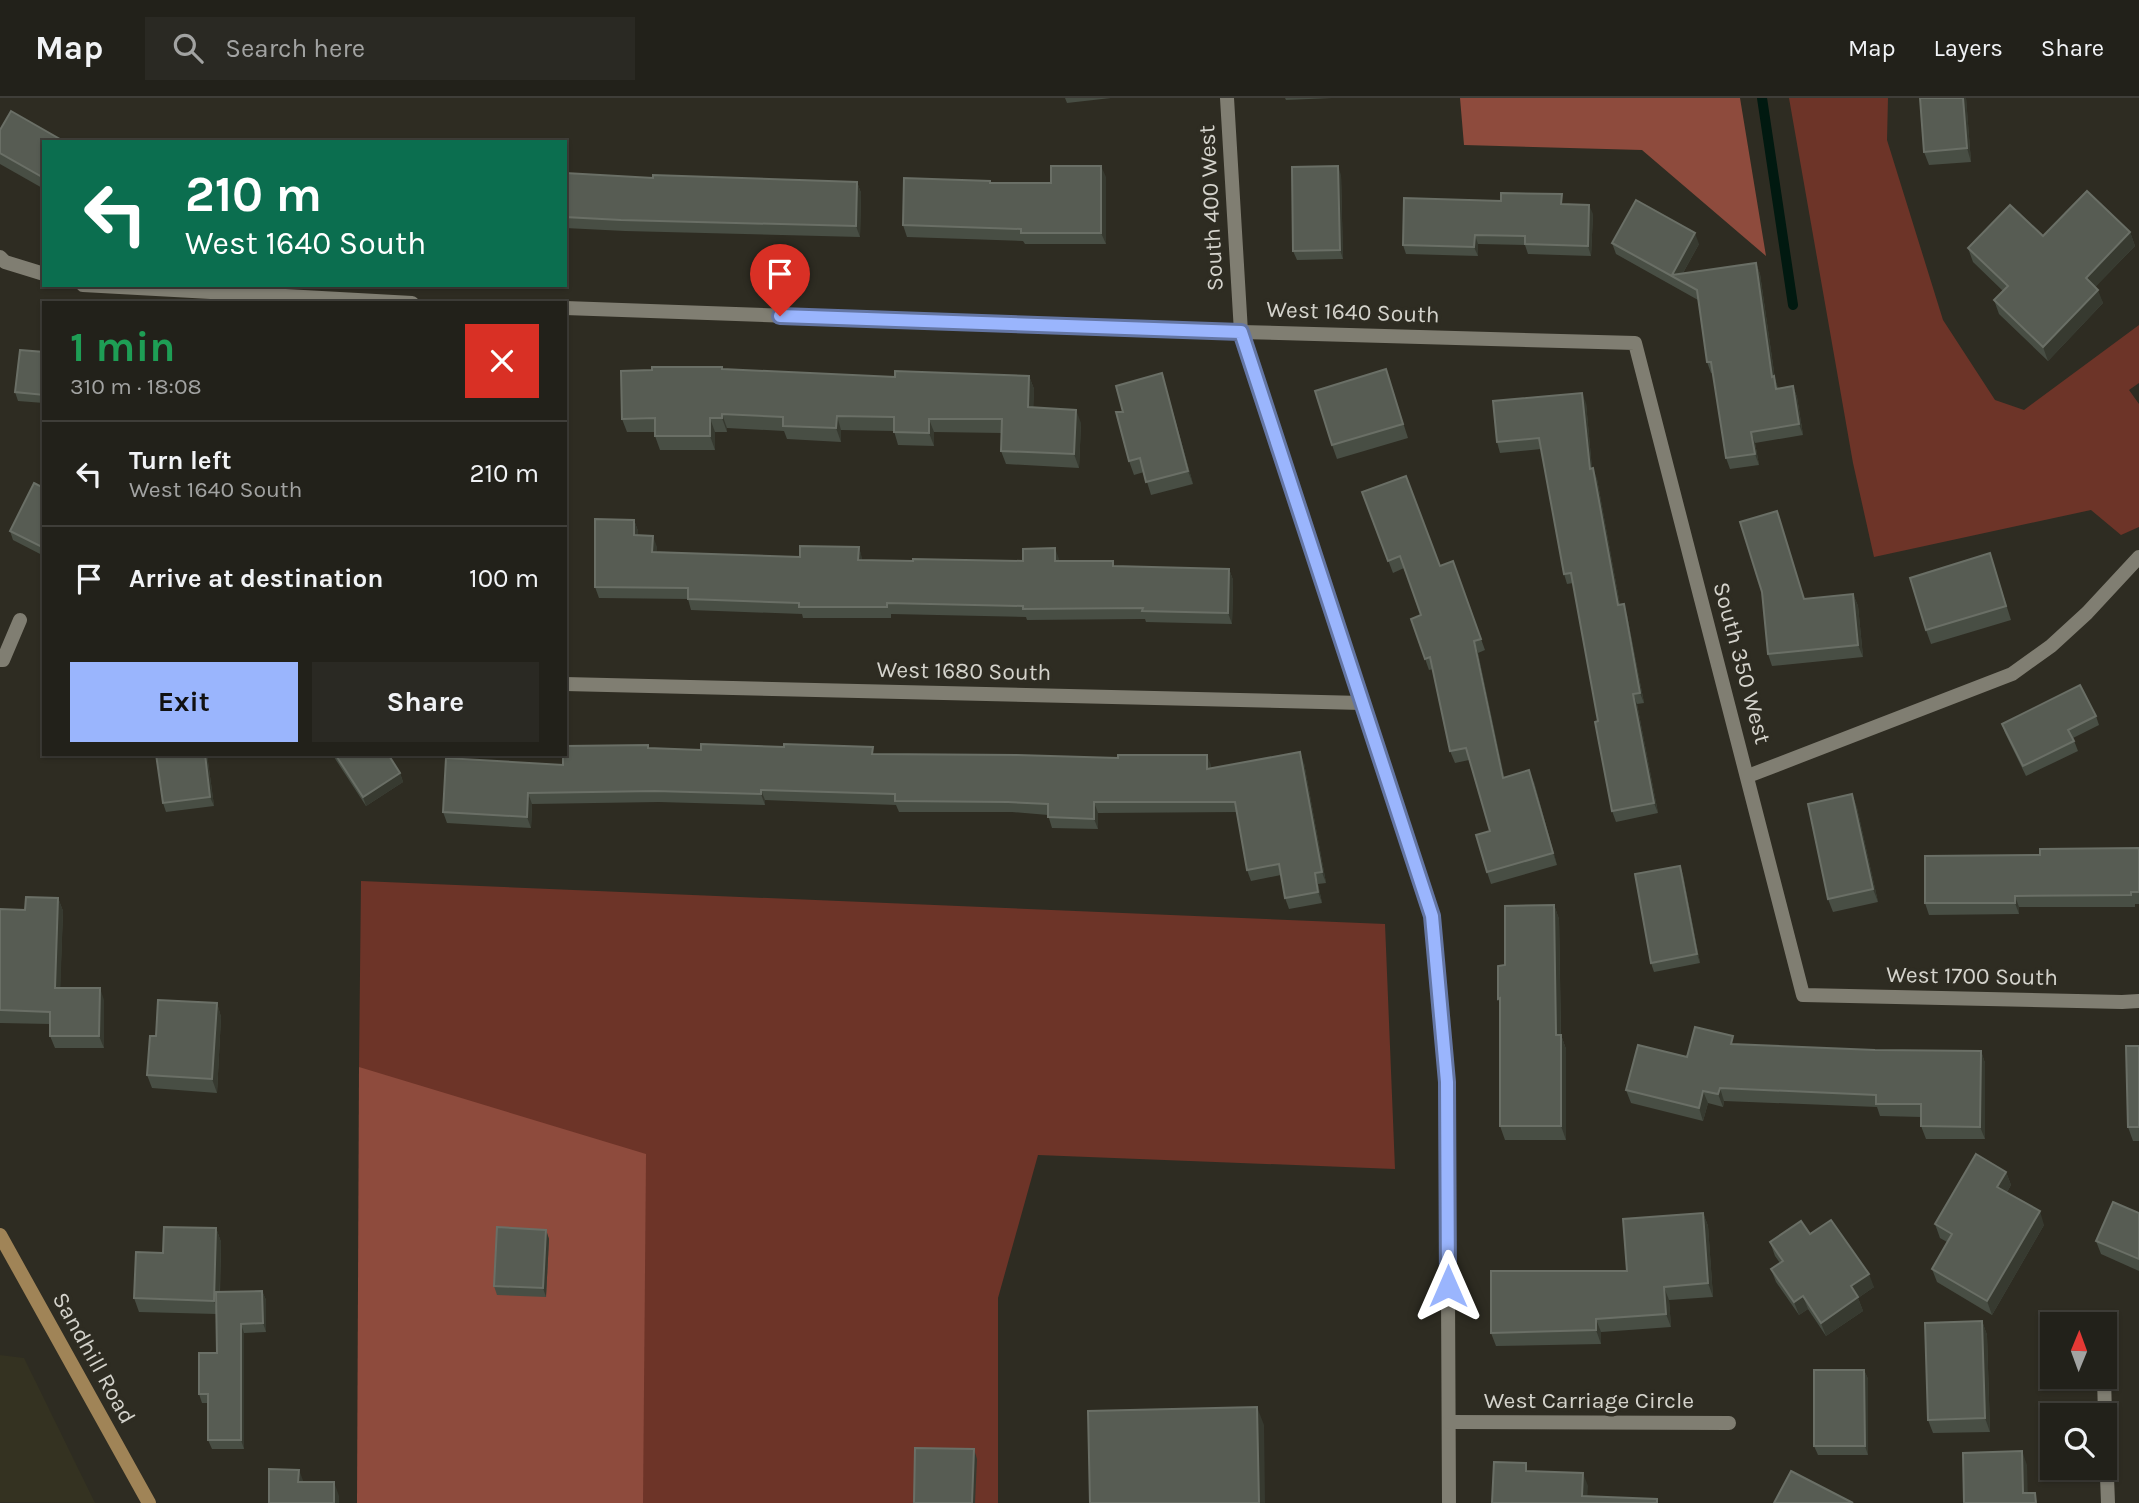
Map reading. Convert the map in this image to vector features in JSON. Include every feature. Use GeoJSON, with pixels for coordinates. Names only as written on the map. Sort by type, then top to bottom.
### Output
{"type":"FeatureCollection","features":[{"type":"Feature","properties":{"kind":"street","name":"South 400 West"},"geometry":{"type":"LineString","coordinates":[[1227,98],[1241,332],[1432,916],[1447,1082],[1449,1503]]}},
{"type":"Feature","properties":{"kind":"street"},"geometry":{"type":"LineString","coordinates":[[0,257],[5,262],[42,273]]}},
{"type":"Feature","properties":{"kind":"street"},"geometry":{"type":"LineString","coordinates":[[101,287],[334,301]]}},
{"type":"Feature","properties":{"kind":"street","name":"West 1640 South"},"geometry":{"type":"LineString","coordinates":[[567,308],[1635,343]]}},
{"type":"Feature","properties":{"kind":"street","name":"South 350 West"},"geometry":{"type":"LineString","coordinates":[[1635,343],[1803,995]]}},
{"type":"Feature","properties":{"kind":"street"},"geometry":{"type":"LineString","coordinates":[[1748,776],[2012,674],[2051,646],[2087,613],[2139,557]]}},
{"type":"Feature","properties":{"kind":"street"},"geometry":{"type":"LineString","coordinates":[[0,660],[3,660],[20,620]]}},
{"type":"Feature","properties":{"kind":"street","name":"West 1680 South"},"geometry":{"type":"LineString","coordinates":[[567,684],[1362,703]]}},
{"type":"Feature","properties":{"kind":"street","name":"West 1700 South"},"geometry":{"type":"LineString","coordinates":[[1803,995],[2139,1001]]}},
{"type":"Feature","properties":{"kind":"street","name":"Sandhill Road"},"geometry":{"type":"LineString","coordinates":[[0,1235],[149,1503]]}},
{"type":"Feature","properties":{"kind":"street","name":"West Carriage Circle"},"geometry":{"type":"LineString","coordinates":[[1449,1422],[1729,1423]]}},
{"type":"Feature","properties":{"kind":"street"},"geometry":{"type":"LineString","coordinates":[[2107,1480],[2108,1503]]}},
{"type":"Feature","properties":{"kind":"shaded area"},"geometry":{"type":"Polygon","coordinates":[[[1460,98],[1740,98],[1766,256],[1642,150],[1464,145],[1460,98]]]}},
{"type":"Feature","properties":{"kind":"shaded area"},"geometry":{"type":"Polygon","coordinates":[[[1789,98],[1888,98],[1887,140],[1943,320],[1995,400],[2024,410],[2139,325],[2139,383],[2129,390],[2139,404],[2139,527],[2121,535],[2091,510],[1874,557],[1853,463],[1789,98]]]}},
{"type":"Feature","properties":{"kind":"shaded area"},"geometry":{"type":"Polygon","coordinates":[[[361,881],[1385,924],[1395,1169],[1038,1155],[998,1298],[998,1503],[643,1503],[359,1067],[361,881]]]}},
{"type":"Feature","properties":{"kind":"shaded area"},"geometry":{"type":"Polygon","coordinates":[[[359,1067],[646,1154],[643,1503],[357,1503],[359,1067]]]}},
{"type":"Feature","properties":{"kind":"shaded area"},"geometry":{"type":"Polygon","coordinates":[[[0,1355],[24,1358],[95,1503],[0,1502],[0,1355]]]}},
{"type":"Feature","properties":{"kind":"building"},"geometry":{"type":"Polygon","coordinates":[[[1920,98],[1963,98],[1967,148],[1924,152],[1920,98]]]}},
{"type":"Feature","properties":{"kind":"building"},"geometry":{"type":"Polygon","coordinates":[[[11,111],[62,140],[42,140],[42,177],[0,153],[0,130],[11,111]]]}},
{"type":"Feature","properties":{"kind":"building"},"geometry":{"type":"Polygon","coordinates":[[[1051,166],[1101,166],[1101,233],[1021,233],[1021,229],[903,225],[904,178],[1051,183],[1051,166]]]}},
{"type":"Feature","properties":{"kind":"building"},"geometry":{"type":"Polygon","coordinates":[[[1338,166],[1340,250],[1293,251],[1292,167],[1338,166]]]}},
{"type":"Feature","properties":{"kind":"building"},"geometry":{"type":"Polygon","coordinates":[[[567,173],[653,178],[653,175],[857,182],[856,226],[567,217],[567,173]]]}},
{"type":"Feature","properties":{"kind":"building"},"geometry":{"type":"Polygon","coordinates":[[[2087,191],[2130,232],[2086,278],[2098,290],[2043,347],[1994,300],[2008,286],[1968,248],[2010,205],[2043,236],[2087,191]]]}},
{"type":"Feature","properties":{"kind":"building"},"geometry":{"type":"Polygon","coordinates":[[[1501,193],[1562,194],[1561,204],[1589,205],[1588,246],[1525,244],[1525,236],[1475,235],[1474,247],[1403,245],[1404,198],[1501,201],[1501,193]]]}},
{"type":"Feature","properties":{"kind":"building"},"geometry":{"type":"Polygon","coordinates":[[[1636,200],[1695,233],[1672,275],[1756,263],[1772,377],[1774,376],[1776,389],[1793,386],[1799,424],[1751,432],[1755,454],[1726,458],[1711,362],[1707,362],[1697,290],[1612,243],[1636,200]]]}},
{"type":"Feature","properties":{"kind":"building"},"geometry":{"type":"Polygon","coordinates":[[[20,350],[42,352],[42,395],[15,392],[20,350]]]}},
{"type":"Feature","properties":{"kind":"building"},"geometry":{"type":"Polygon","coordinates":[[[652,367],[722,367],[895,377],[895,371],[1029,376],[1028,407],[1076,410],[1074,454],[1001,451],[1002,419],[929,419],[929,433],[894,432],[894,417],[837,416],[836,428],[783,426],[783,417],[722,414],[722,418],[710,418],[710,436],[655,436],[655,418],[622,419],[621,371],[652,370],[652,367]]]}},
{"type":"Feature","properties":{"kind":"building"},"geometry":{"type":"Polygon","coordinates":[[[1386,369],[1403,424],[1332,445],[1315,391],[1386,369]]]}},
{"type":"Feature","properties":{"kind":"building"},"geometry":{"type":"Polygon","coordinates":[[[1162,373],[1188,471],[1146,482],[1140,458],[1129,461],[1116,412],[1123,412],[1116,386],[1162,373]]]}},
{"type":"Feature","properties":{"kind":"building"},"geometry":{"type":"Polygon","coordinates":[[[1582,393],[1590,469],[1593,468],[1618,605],[1624,604],[1640,693],[1633,694],[1654,803],[1612,811],[1571,573],[1564,574],[1539,438],[1497,442],[1493,401],[1582,393]]]}},
{"type":"Feature","properties":{"kind":"building"},"geometry":{"type":"Polygon","coordinates":[[[1406,476],[1440,566],[1453,561],[1481,639],[1474,641],[1503,778],[1529,770],[1553,853],[1487,872],[1476,835],[1490,831],[1466,748],[1450,751],[1430,657],[1425,659],[1411,619],[1421,615],[1400,556],[1388,561],[1362,492],[1406,476]]]}},
{"type":"Feature","properties":{"kind":"building"},"geometry":{"type":"Polygon","coordinates":[[[34,483],[42,487],[42,547],[10,531],[34,483]]]}},
{"type":"Feature","properties":{"kind":"building"},"geometry":{"type":"Polygon","coordinates":[[[1777,511],[1804,599],[1853,594],[1858,645],[1768,654],[1762,592],[1740,522],[1777,511]]]}},
{"type":"Feature","properties":{"kind":"building"},"geometry":{"type":"Polygon","coordinates":[[[595,519],[634,520],[634,535],[653,536],[652,552],[800,557],[800,546],[859,547],[858,560],[1023,561],[1023,549],[1055,548],[1055,561],[1113,561],[1113,566],[1229,569],[1228,613],[1142,611],[1143,608],[1023,609],[1023,606],[887,603],[887,607],[799,607],[799,603],[688,599],[688,588],[595,587],[595,519]]]}},
{"type":"Feature","properties":{"kind":"building"},"geometry":{"type":"Polygon","coordinates":[[[1990,553],[2006,606],[1926,630],[1910,578],[1990,553]]]}},
{"type":"Feature","properties":{"kind":"building"},"geometry":{"type":"Polygon","coordinates":[[[2080,685],[2096,716],[2068,730],[2074,741],[2023,766],[2002,724],[2080,685]]]}},
{"type":"Feature","properties":{"kind":"building"},"geometry":{"type":"Polygon","coordinates":[[[701,744],[784,747],[784,744],[873,747],[872,754],[1118,758],[1118,755],[1207,755],[1207,769],[1300,752],[1322,872],[1315,873],[1318,892],[1285,898],[1279,864],[1247,870],[1235,802],[1094,802],[1094,819],[1048,817],[1048,804],[895,801],[895,794],[761,790],[761,794],[655,791],[528,793],[527,817],[443,812],[446,758],[563,765],[567,746],[648,745],[648,748],[701,750],[701,744]]]}},
{"type":"Feature","properties":{"kind":"building"},"geometry":{"type":"Polygon","coordinates":[[[156,756],[205,756],[210,797],[163,803],[156,756]]]}},
{"type":"Feature","properties":{"kind":"building"},"geometry":{"type":"Polygon","coordinates":[[[336,756],[389,756],[400,773],[363,797],[336,756]]]}},
{"type":"Feature","properties":{"kind":"building"},"geometry":{"type":"Polygon","coordinates":[[[1852,794],[1873,889],[1828,899],[1808,804],[1852,794]]]}},
{"type":"Feature","properties":{"kind":"building"},"geometry":{"type":"Polygon","coordinates":[[[2139,848],[2139,892],[2131,892],[2131,895],[2015,896],[2015,903],[1925,903],[1925,856],[2040,855],[2040,849],[2139,848]]]}},
{"type":"Feature","properties":{"kind":"building"},"geometry":{"type":"Polygon","coordinates":[[[1680,866],[1697,954],[1651,963],[1635,874],[1680,866]]]}},
{"type":"Feature","properties":{"kind":"building"},"geometry":{"type":"Polygon","coordinates":[[[26,897],[58,898],[55,988],[100,988],[99,1036],[50,1036],[50,1012],[0,1010],[0,909],[25,910],[26,897]]]}},
{"type":"Feature","properties":{"kind":"building"},"geometry":{"type":"Polygon","coordinates":[[[1554,905],[1556,1035],[1561,1035],[1561,1126],[1500,1126],[1498,966],[1505,965],[1505,906],[1554,905]]]}},
{"type":"Feature","properties":{"kind":"building"},"geometry":{"type":"Polygon","coordinates":[[[158,1000],[217,1003],[212,1079],[147,1075],[150,1036],[156,1036],[158,1000]]]}},
{"type":"Feature","properties":{"kind":"building"},"geometry":{"type":"Polygon","coordinates":[[[1695,1027],[1733,1036],[1731,1044],[1981,1051],[1980,1127],[1921,1126],[1921,1104],[1876,1104],[1876,1095],[1720,1088],[1718,1094],[1703,1091],[1699,1108],[1626,1090],[1638,1045],[1687,1057],[1695,1027]]]}},
{"type":"Feature","properties":{"kind":"building"},"geometry":{"type":"Polygon","coordinates":[[[2126,1046],[2139,1046],[2139,1127],[2128,1127],[2126,1046]]]}},
{"type":"Feature","properties":{"kind":"building"},"geometry":{"type":"Polygon","coordinates":[[[1976,1154],[2006,1172],[1997,1187],[2040,1211],[1987,1301],[1932,1269],[1952,1234],[1935,1224],[1976,1154]]]}},
{"type":"Feature","properties":{"kind":"building"},"geometry":{"type":"Polygon","coordinates":[[[2113,1202],[2139,1213],[2139,1259],[2096,1241],[2113,1202]]]}},
{"type":"Feature","properties":{"kind":"building"},"geometry":{"type":"Polygon","coordinates":[[[1703,1213],[1708,1283],[1664,1287],[1666,1314],[1596,1319],[1596,1330],[1491,1333],[1491,1271],[1627,1271],[1623,1219],[1703,1213]]]}},
{"type":"Feature","properties":{"kind":"building"},"geometry":{"type":"Polygon","coordinates":[[[1831,1220],[1869,1274],[1851,1286],[1858,1297],[1821,1323],[1803,1296],[1794,1302],[1771,1269],[1783,1261],[1770,1242],[1801,1221],[1810,1234],[1831,1220]]]}},
{"type":"Feature","properties":{"kind":"building"},"geometry":{"type":"Polygon","coordinates":[[[164,1227],[216,1228],[214,1301],[134,1298],[136,1252],[163,1253],[164,1227]]]}},
{"type":"Feature","properties":{"kind":"building"},"geometry":{"type":"Polygon","coordinates":[[[497,1227],[546,1230],[543,1288],[494,1286],[497,1227]]]}},
{"type":"Feature","properties":{"kind":"building"},"geometry":{"type":"Polygon","coordinates":[[[262,1291],[263,1323],[241,1324],[241,1440],[208,1440],[208,1394],[199,1394],[199,1353],[217,1353],[216,1292],[262,1291]]]}},
{"type":"Feature","properties":{"kind":"building"},"geometry":{"type":"Polygon","coordinates":[[[1982,1321],[1985,1418],[1928,1420],[1925,1323],[1982,1321]]]}},
{"type":"Feature","properties":{"kind":"building"},"geometry":{"type":"Polygon","coordinates":[[[1814,1370],[1864,1370],[1865,1446],[1814,1446],[1814,1370]]]}},
{"type":"Feature","properties":{"kind":"building"},"geometry":{"type":"Polygon","coordinates":[[[1257,1407],[1259,1503],[1090,1503],[1088,1411],[1257,1407]]]}},
{"type":"Feature","properties":{"kind":"building"},"geometry":{"type":"Polygon","coordinates":[[[915,1448],[974,1449],[972,1503],[914,1503],[915,1448]]]}},
{"type":"Feature","properties":{"kind":"building"},"geometry":{"type":"Polygon","coordinates":[[[2022,1451],[2023,1493],[2035,1493],[2036,1503],[1964,1503],[1963,1453],[2022,1451]]]}},
{"type":"Feature","properties":{"kind":"building"},"geometry":{"type":"Polygon","coordinates":[[[1494,1462],[1526,1463],[1526,1471],[1583,1473],[1582,1496],[1657,1499],[1657,1503],[1492,1503],[1494,1462]]]}},
{"type":"Feature","properties":{"kind":"building"},"geometry":{"type":"Polygon","coordinates":[[[269,1469],[299,1470],[298,1482],[334,1482],[334,1503],[269,1503],[269,1469]]]}},
{"type":"Feature","properties":{"kind":"building"},"geometry":{"type":"Polygon","coordinates":[[[1791,1471],[1853,1503],[1774,1503],[1791,1471]]]}},
{"type":"Feature","properties":{"kind":"waterway"},"geometry":{"type":"LineString","coordinates":[[1762,98],[1793,305]]}},
{"type":"Feature","properties":{"kind":"route"},"geometry":{"type":"LineString","coordinates":[[780,316],[1241,332],[1432,916],[1447,1082],[1448,1286]]}}]}
